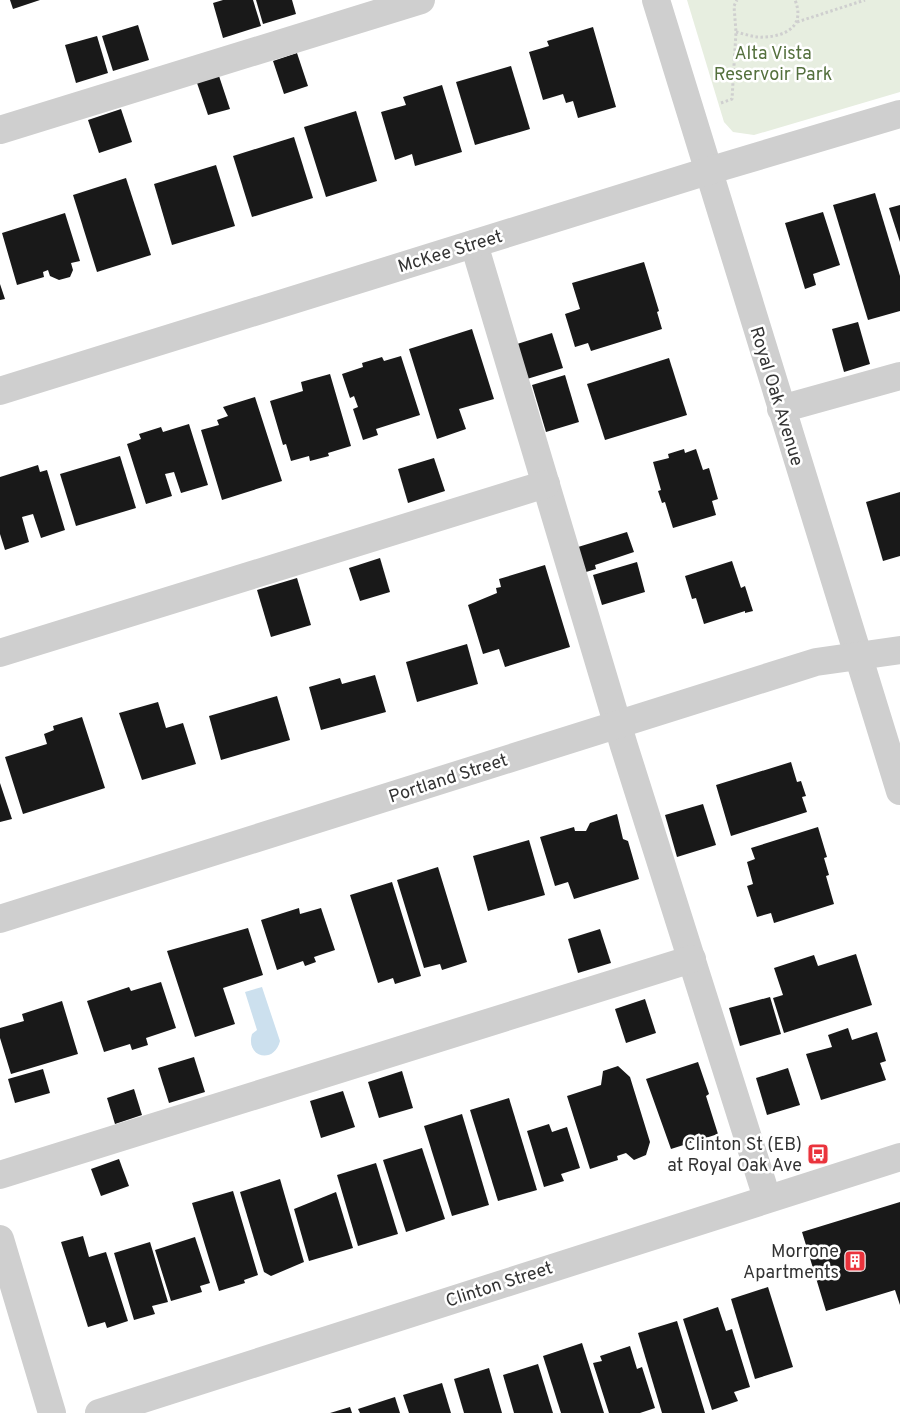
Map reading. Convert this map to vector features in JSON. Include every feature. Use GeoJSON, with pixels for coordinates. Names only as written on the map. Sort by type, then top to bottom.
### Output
{"type":"FeatureCollection","features":[{"type":"Feature","properties":{"kind":"street"},"geometry":{"type":"LineString","coordinates":[[0,130],[421,0]]}},
{"type":"Feature","properties":{"kind":"street","name":"Royal Oak Avenue"},"geometry":{"type":"LineString","coordinates":[[656,0],[857,657],[900,791]]}},
{"type":"Feature","properties":{"kind":"street","name":"McKee Street"},"geometry":{"type":"LineString","coordinates":[[0,391],[708,170],[900,114]]}},
{"type":"Feature","properties":{"kind":"street"},"geometry":{"type":"LineString","coordinates":[[474,244],[618,724],[767,1198]]}},
{"type":"Feature","properties":{"kind":"street"},"geometry":{"type":"LineString","coordinates":[[781,409],[900,376]]}},
{"type":"Feature","properties":{"kind":"street"},"geometry":{"type":"LineString","coordinates":[[0,653],[546,484]]}},
{"type":"Feature","properties":{"kind":"street","name":"Portland Street"},"geometry":{"type":"LineString","coordinates":[[0,919],[816,662],[900,650]]}},
{"type":"Feature","properties":{"kind":"street"},"geometry":{"type":"LineString","coordinates":[[0,1175],[692,959]]}},
{"type":"Feature","properties":{"kind":"street","name":"Clinton Street"},"geometry":{"type":"LineString","coordinates":[[99,1413],[900,1157]]}},
{"type":"Feature","properties":{"kind":"street"},"geometry":{"type":"LineString","coordinates":[[0,1239],[52,1413]]}},
{"type":"Feature","properties":{"kind":"path"},"geometry":{"type":"LineString","coordinates":[[720,103],[732,100],[736,32],[734,6],[737,0]]}},
{"type":"Feature","properties":{"kind":"path"},"geometry":{"type":"LineString","coordinates":[[795,0],[800,12],[797,22]]}},
{"type":"Feature","properties":{"kind":"path"},"geometry":{"type":"LineString","coordinates":[[736,32],[764,38],[788,31],[797,22],[865,0]]}},
{"type":"Feature","properties":{"kind":"green space","name":"Alta Vista Reservoir Park"},"geometry":{"type":"Polygon","coordinates":[[[687,0],[900,0],[900,92],[754,135],[733,132],[724,122],[687,0]]]}},
{"type":"Feature","properties":{"kind":"water"},"geometry":{"type":"Polygon","coordinates":[[[262,987],[280,1041],[277,1049],[267,1055],[256,1053],[253,1048],[251,1042],[252,1034],[257,1030],[245,992],[262,987]]]}},
{"type":"Feature","properties":{"kind":"building"},"geometry":{"type":"Polygon","coordinates":[[[10,0],[40,0],[13,9],[10,0]]]}},
{"type":"Feature","properties":{"kind":"building"},"geometry":{"type":"Polygon","coordinates":[[[223,0],[253,0],[261,26],[223,38],[213,3],[223,0]]]}},
{"type":"Feature","properties":{"kind":"building"},"geometry":{"type":"Polygon","coordinates":[[[256,0],[292,0],[296,14],[263,24],[256,0]]]}},
{"type":"Feature","properties":{"kind":"building"},"geometry":{"type":"Polygon","coordinates":[[[138,25],[149,60],[113,71],[102,36],[138,25]]]}},
{"type":"Feature","properties":{"kind":"building"},"geometry":{"type":"Polygon","coordinates":[[[593,27],[616,107],[578,118],[573,101],[566,103],[563,94],[543,100],[529,52],[549,46],[547,41],[593,27]]]}},
{"type":"Feature","properties":{"kind":"building"},"geometry":{"type":"Polygon","coordinates":[[[97,36],[108,73],[76,83],[65,45],[97,36]]]}},
{"type":"Feature","properties":{"kind":"building"},"geometry":{"type":"Polygon","coordinates":[[[297,53],[308,86],[284,94],[273,61],[297,53]]]}},
{"type":"Feature","properties":{"kind":"building"},"geometry":{"type":"Polygon","coordinates":[[[511,66],[530,129],[475,145],[456,82],[511,66]]]}},
{"type":"Feature","properties":{"kind":"building"},"geometry":{"type":"Polygon","coordinates":[[[219,76],[230,109],[208,115],[197,83],[219,76]]]}},
{"type":"Feature","properties":{"kind":"building"},"geometry":{"type":"Polygon","coordinates":[[[442,85],[462,152],[415,166],[412,154],[395,160],[381,112],[406,105],[403,97],[442,85]]]}},
{"type":"Feature","properties":{"kind":"building"},"geometry":{"type":"Polygon","coordinates":[[[121,109],[132,142],[99,153],[88,120],[121,109]]]}},
{"type":"Feature","properties":{"kind":"building"},"geometry":{"type":"Polygon","coordinates":[[[356,111],[377,181],[326,197],[304,127],[356,111]]]}},
{"type":"Feature","properties":{"kind":"building"},"geometry":{"type":"Polygon","coordinates":[[[294,137],[313,198],[252,217],[233,156],[294,137]]]}},
{"type":"Feature","properties":{"kind":"building"},"geometry":{"type":"Polygon","coordinates":[[[216,165],[235,226],[172,245],[154,184],[216,165]]]}},
{"type":"Feature","properties":{"kind":"building"},"geometry":{"type":"Polygon","coordinates":[[[126,178],[151,255],[97,272],[73,195],[126,178]]]}},
{"type":"Feature","properties":{"kind":"building"},"geometry":{"type":"Polygon","coordinates":[[[875,193],[900,276],[900,311],[868,320],[833,205],[875,193]]]}},
{"type":"Feature","properties":{"kind":"building"},"geometry":{"type":"Polygon","coordinates":[[[900,205],[900,242],[889,208],[900,205]]]}},
{"type":"Feature","properties":{"kind":"building"},"geometry":{"type":"Polygon","coordinates":[[[823,212],[840,265],[813,274],[816,285],[805,289],[785,223],[823,212]]]}},
{"type":"Feature","properties":{"kind":"building"},"geometry":{"type":"Polygon","coordinates":[[[65,213],[80,261],[71,263],[73,270],[70,277],[59,280],[50,276],[48,270],[43,272],[44,277],[17,285],[2,233],[65,213]]]}},
{"type":"Feature","properties":{"kind":"building"},"geometry":{"type":"Polygon","coordinates":[[[644,262],[659,311],[657,312],[662,329],[591,351],[588,343],[575,347],[565,314],[580,309],[572,283],[644,262]]]}},
{"type":"Feature","properties":{"kind":"building"},"geometry":{"type":"Polygon","coordinates":[[[0,284],[5,299],[0,300],[0,284]]]}},
{"type":"Feature","properties":{"kind":"building"},"geometry":{"type":"Polygon","coordinates":[[[858,322],[870,364],[844,372],[832,329],[858,322]]]}},
{"type":"Feature","properties":{"kind":"building"},"geometry":{"type":"Polygon","coordinates":[[[472,329],[494,399],[459,409],[466,429],[437,439],[409,349],[472,329]]]}},
{"type":"Feature","properties":{"kind":"building"},"geometry":{"type":"Polygon","coordinates":[[[552,333],[563,368],[527,379],[517,344],[552,333]]]}},
{"type":"Feature","properties":{"kind":"building"},"geometry":{"type":"Polygon","coordinates":[[[401,356],[420,415],[376,429],[378,435],[363,440],[353,409],[358,407],[354,396],[350,398],[342,374],[363,367],[362,363],[382,357],[384,361],[401,356]]]}},
{"type":"Feature","properties":{"kind":"building"},"geometry":{"type":"Polygon","coordinates":[[[669,358],[687,415],[605,440],[587,384],[669,358]]]}},
{"type":"Feature","properties":{"kind":"building"},"geometry":{"type":"Polygon","coordinates":[[[330,374],[351,446],[328,453],[329,456],[310,461],[309,456],[291,461],[286,444],[283,445],[270,401],[303,391],[301,382],[330,374]]]}},
{"type":"Feature","properties":{"kind":"building"},"geometry":{"type":"Polygon","coordinates":[[[565,375],[579,422],[546,432],[532,385],[565,375]]]}},
{"type":"Feature","properties":{"kind":"building"},"geometry":{"type":"Polygon","coordinates":[[[255,397],[282,481],[222,500],[201,430],[219,425],[217,420],[228,416],[223,407],[255,397]]]}},
{"type":"Feature","properties":{"kind":"building"},"geometry":{"type":"Polygon","coordinates":[[[189,424],[208,485],[181,493],[174,472],[165,474],[172,496],[146,504],[127,444],[141,439],[139,434],[161,427],[163,432],[189,424]]]}},
{"type":"Feature","properties":{"kind":"building"},"geometry":{"type":"Polygon","coordinates":[[[684,449],[685,453],[696,449],[703,470],[709,468],[718,499],[712,501],[716,515],[673,528],[665,502],[662,503],[658,491],[661,490],[653,462],[669,458],[668,454],[684,449]]]}},
{"type":"Feature","properties":{"kind":"building"},"geometry":{"type":"Polygon","coordinates":[[[120,456],[136,508],[76,526],[60,474],[120,456]]]}},
{"type":"Feature","properties":{"kind":"building"},"geometry":{"type":"Polygon","coordinates":[[[434,458],[445,491],[408,503],[398,469],[434,458]]]}},
{"type":"Feature","properties":{"kind":"building"},"geometry":{"type":"Polygon","coordinates":[[[38,465],[40,472],[47,470],[65,530],[41,538],[33,514],[22,517],[29,542],[5,550],[0,534],[0,477],[38,465]]]}},
{"type":"Feature","properties":{"kind":"building"},"geometry":{"type":"Polygon","coordinates":[[[900,492],[900,556],[883,561],[866,502],[900,492]]]}},
{"type":"Feature","properties":{"kind":"building"},"geometry":{"type":"Polygon","coordinates":[[[627,532],[634,552],[595,565],[596,569],[586,572],[578,547],[627,532]]]}},
{"type":"Feature","properties":{"kind":"building"},"geometry":{"type":"Polygon","coordinates":[[[380,558],[390,592],[360,601],[349,568],[380,558]]]}},
{"type":"Feature","properties":{"kind":"building"},"geometry":{"type":"Polygon","coordinates":[[[732,561],[741,588],[745,586],[753,611],[745,613],[745,611],[704,624],[696,598],[692,599],[685,576],[732,561]]]}},
{"type":"Feature","properties":{"kind":"building"},"geometry":{"type":"Polygon","coordinates":[[[637,562],[645,592],[602,605],[593,575],[637,562]]]}},
{"type":"Feature","properties":{"kind":"building"},"geometry":{"type":"Polygon","coordinates":[[[545,565],[570,647],[505,667],[499,649],[483,654],[468,605],[497,593],[496,588],[501,587],[499,579],[545,565]]]}},
{"type":"Feature","properties":{"kind":"building"},"geometry":{"type":"Polygon","coordinates":[[[297,578],[311,625],[271,637],[257,590],[297,578]]]}},
{"type":"Feature","properties":{"kind":"building"},"geometry":{"type":"Polygon","coordinates":[[[467,644],[478,684],[417,702],[406,662],[467,644]]]}},
{"type":"Feature","properties":{"kind":"building"},"geometry":{"type":"Polygon","coordinates":[[[375,675],[386,712],[321,730],[309,687],[340,678],[342,684],[375,675]]]}},
{"type":"Feature","properties":{"kind":"building"},"geometry":{"type":"Polygon","coordinates":[[[277,696],[290,740],[221,760],[209,716],[277,696]]]}},
{"type":"Feature","properties":{"kind":"building"},"geometry":{"type":"Polygon","coordinates":[[[158,702],[166,728],[183,723],[196,764],[142,780],[119,713],[158,702]]]}},
{"type":"Feature","properties":{"kind":"building"},"geometry":{"type":"Polygon","coordinates":[[[82,717],[105,788],[23,814],[5,757],[47,744],[44,734],[54,730],[53,726],[82,717]]]}},
{"type":"Feature","properties":{"kind":"building"},"geometry":{"type":"Polygon","coordinates":[[[791,762],[797,782],[801,781],[806,796],[802,797],[807,812],[731,836],[716,785],[791,762]]]}},
{"type":"Feature","properties":{"kind":"building"},"geometry":{"type":"Polygon","coordinates":[[[0,783],[12,819],[0,822],[0,783]]]}},
{"type":"Feature","properties":{"kind":"building"},"geometry":{"type":"Polygon","coordinates":[[[703,804],[716,845],[677,857],[665,815],[703,804]]]}},
{"type":"Feature","properties":{"kind":"building"},"geometry":{"type":"Polygon","coordinates":[[[617,814],[623,839],[628,841],[639,879],[574,899],[568,882],[555,886],[540,837],[574,827],[575,831],[586,831],[590,823],[617,814]]]}},
{"type":"Feature","properties":{"kind":"building"},"geometry":{"type":"Polygon","coordinates":[[[818,827],[827,857],[824,858],[829,875],[826,876],[834,904],[774,923],[771,913],[757,917],[747,886],[753,884],[747,862],[755,859],[751,848],[818,827]]]}},
{"type":"Feature","properties":{"kind":"building"},"geometry":{"type":"Polygon","coordinates":[[[529,840],[545,895],[488,911],[473,856],[529,840]]]}},
{"type":"Feature","properties":{"kind":"building"},"geometry":{"type":"Polygon","coordinates":[[[438,867],[467,962],[442,970],[440,964],[424,968],[397,880],[438,867]]]}},
{"type":"Feature","properties":{"kind":"building"},"geometry":{"type":"Polygon","coordinates":[[[392,882],[421,976],[395,984],[393,978],[378,983],[350,895],[392,882]]]}},
{"type":"Feature","properties":{"kind":"building"},"geometry":{"type":"Polygon","coordinates":[[[299,908],[300,914],[321,908],[335,950],[314,957],[316,962],[305,966],[303,961],[277,970],[261,920],[299,908]]]}},
{"type":"Feature","properties":{"kind":"building"},"geometry":{"type":"Polygon","coordinates":[[[248,928],[263,975],[223,988],[235,1024],[195,1037],[167,951],[248,928]]]}},
{"type":"Feature","properties":{"kind":"building"},"geometry":{"type":"Polygon","coordinates":[[[600,929],[611,963],[578,973],[568,939],[600,929]]]}},
{"type":"Feature","properties":{"kind":"building"},"geometry":{"type":"Polygon","coordinates":[[[856,954],[872,1005],[784,1033],[773,998],[783,995],[774,968],[814,955],[818,966],[856,954]]]}},
{"type":"Feature","properties":{"kind":"building"},"geometry":{"type":"Polygon","coordinates":[[[161,982],[176,1028],[146,1038],[148,1045],[132,1050],[130,1044],[104,1052],[87,1001],[129,987],[131,991],[161,982]]]}},
{"type":"Feature","properties":{"kind":"building"},"geometry":{"type":"Polygon","coordinates":[[[770,997],[781,1034],[740,1046],[729,1008],[770,997]]]}},
{"type":"Feature","properties":{"kind":"building"},"geometry":{"type":"Polygon","coordinates":[[[645,999],[656,1033],[626,1043],[615,1009],[645,999]]]}},
{"type":"Feature","properties":{"kind":"building"},"geometry":{"type":"Polygon","coordinates":[[[62,1001],[78,1054],[11,1074],[0,1038],[0,1028],[24,1021],[22,1014],[62,1001]]]}},
{"type":"Feature","properties":{"kind":"building"},"geometry":{"type":"Polygon","coordinates":[[[848,1028],[852,1040],[877,1032],[886,1061],[880,1063],[886,1080],[821,1100],[806,1054],[832,1047],[828,1035],[848,1028]]]}},
{"type":"Feature","properties":{"kind":"building"},"geometry":{"type":"Polygon","coordinates":[[[194,1057],[205,1092],[169,1103],[158,1068],[194,1057]]]}},
{"type":"Feature","properties":{"kind":"building"},"geometry":{"type":"Polygon","coordinates":[[[698,1062],[709,1094],[706,1096],[718,1134],[671,1149],[646,1079],[698,1062]]]}},
{"type":"Feature","properties":{"kind":"building"},"geometry":{"type":"Polygon","coordinates":[[[618,1066],[630,1077],[650,1142],[646,1155],[634,1160],[626,1153],[617,1156],[618,1160],[590,1169],[567,1096],[601,1085],[603,1071],[618,1066]]]}},
{"type":"Feature","properties":{"kind":"building"},"geometry":{"type":"Polygon","coordinates":[[[788,1068],[800,1105],[767,1115],[756,1078],[788,1068]]]}},
{"type":"Feature","properties":{"kind":"building"},"geometry":{"type":"Polygon","coordinates":[[[43,1069],[50,1093],[15,1103],[8,1079],[43,1069]]]}},
{"type":"Feature","properties":{"kind":"building"},"geometry":{"type":"Polygon","coordinates":[[[402,1071],[413,1108],[379,1118],[368,1082],[402,1071]]]}},
{"type":"Feature","properties":{"kind":"building"},"geometry":{"type":"Polygon","coordinates":[[[134,1089],[142,1115],[115,1124],[107,1098],[134,1089]]]}},
{"type":"Feature","properties":{"kind":"building"},"geometry":{"type":"Polygon","coordinates":[[[343,1091],[355,1127],[321,1138],[310,1101],[343,1091]]]}},
{"type":"Feature","properties":{"kind":"building"},"geometry":{"type":"Polygon","coordinates":[[[509,1098],[537,1190],[498,1201],[470,1110],[509,1098]]]}},
{"type":"Feature","properties":{"kind":"building"},"geometry":{"type":"Polygon","coordinates":[[[462,1114],[489,1205],[452,1216],[424,1126],[462,1114]]]}},
{"type":"Feature","properties":{"kind":"building"},"geometry":{"type":"Polygon","coordinates":[[[549,1124],[552,1132],[567,1127],[580,1168],[561,1174],[564,1181],[544,1187],[527,1131],[549,1124]]]}},
{"type":"Feature","properties":{"kind":"building"},"geometry":{"type":"Polygon","coordinates":[[[422,1148],[445,1219],[406,1232],[383,1160],[422,1148]]]}},
{"type":"Feature","properties":{"kind":"building"},"geometry":{"type":"Polygon","coordinates":[[[119,1159],[129,1186],[101,1196],[91,1169],[119,1159]]]}},
{"type":"Feature","properties":{"kind":"building"},"geometry":{"type":"Polygon","coordinates":[[[376,1163],[398,1234],[358,1246],[337,1175],[376,1163]]]}},
{"type":"Feature","properties":{"kind":"building"},"geometry":{"type":"Polygon","coordinates":[[[280,1179],[304,1262],[271,1276],[264,1272],[240,1192],[280,1179]]]}},
{"type":"Feature","properties":{"kind":"building"},"geometry":{"type":"Polygon","coordinates":[[[233,1191],[258,1275],[244,1280],[245,1283],[219,1291],[192,1203],[233,1191]]]}},
{"type":"Feature","properties":{"kind":"building"},"geometry":{"type":"Polygon","coordinates":[[[336,1192],[353,1248],[309,1261],[294,1209],[336,1192]]]}},
{"type":"Feature","properties":{"kind":"building","name":"Morrone Apartments"},"geometry":{"type":"Polygon","coordinates":[[[900,1202],[900,1305],[895,1290],[826,1311],[802,1232],[900,1202]]]}},
{"type":"Feature","properties":{"kind":"building"},"geometry":{"type":"Polygon","coordinates":[[[83,1236],[89,1257],[106,1252],[128,1321],[107,1328],[105,1322],[88,1327],[61,1242],[83,1236]]]}},
{"type":"Feature","properties":{"kind":"building"},"geometry":{"type":"Polygon","coordinates":[[[195,1237],[210,1283],[200,1286],[202,1292],[171,1301],[155,1250],[195,1237]]]}},
{"type":"Feature","properties":{"kind":"building"},"geometry":{"type":"Polygon","coordinates":[[[150,1242],[168,1302],[152,1306],[155,1314],[134,1320],[114,1253],[150,1242]]]}},
{"type":"Feature","properties":{"kind":"building"},"geometry":{"type":"Polygon","coordinates":[[[768,1287],[793,1367],[755,1379],[731,1299],[768,1287]]]}},
{"type":"Feature","properties":{"kind":"building"},"geometry":{"type":"Polygon","coordinates":[[[718,1307],[726,1331],[732,1329],[750,1387],[734,1392],[738,1401],[712,1410],[683,1319],[718,1307]]]}},
{"type":"Feature","properties":{"kind":"building"},"geometry":{"type":"Polygon","coordinates":[[[677,1321],[705,1413],[662,1413],[638,1333],[677,1321]]]}},
{"type":"Feature","properties":{"kind":"building"},"geometry":{"type":"Polygon","coordinates":[[[582,1343],[604,1413],[561,1413],[543,1356],[582,1343]]]}},
{"type":"Feature","properties":{"kind":"building"},"geometry":{"type":"Polygon","coordinates":[[[630,1346],[637,1369],[642,1367],[655,1408],[640,1413],[609,1413],[593,1363],[602,1361],[600,1356],[630,1346]]]}},
{"type":"Feature","properties":{"kind":"building"},"geometry":{"type":"Polygon","coordinates":[[[538,1364],[553,1413],[514,1413],[503,1375],[538,1364]]]}},
{"type":"Feature","properties":{"kind":"building"},"geometry":{"type":"Polygon","coordinates":[[[489,1368],[502,1413],[464,1413],[454,1379],[489,1368]]]}},
{"type":"Feature","properties":{"kind":"building"},"geometry":{"type":"Polygon","coordinates":[[[442,1383],[451,1413],[409,1413],[403,1395],[442,1383]]]}},
{"type":"Feature","properties":{"kind":"building"},"geometry":{"type":"Polygon","coordinates":[[[395,1397],[400,1413],[360,1413],[358,1409],[395,1397]]]}},
{"type":"Feature","properties":{"kind":"building"},"geometry":{"type":"Polygon","coordinates":[[[350,1407],[352,1413],[330,1413],[350,1407]]]}},
{"type":"Feature","properties":{"kind":"place","name":"Clinton St (EB) at Royal Oak Ave"},"geometry":{"type":"Point","coordinates":[818,1154]}},
{"type":"Feature","properties":{"kind":"place","name":"Morrone Apartments"},"geometry":{"type":"Point","coordinates":[855,1261]}}]}
